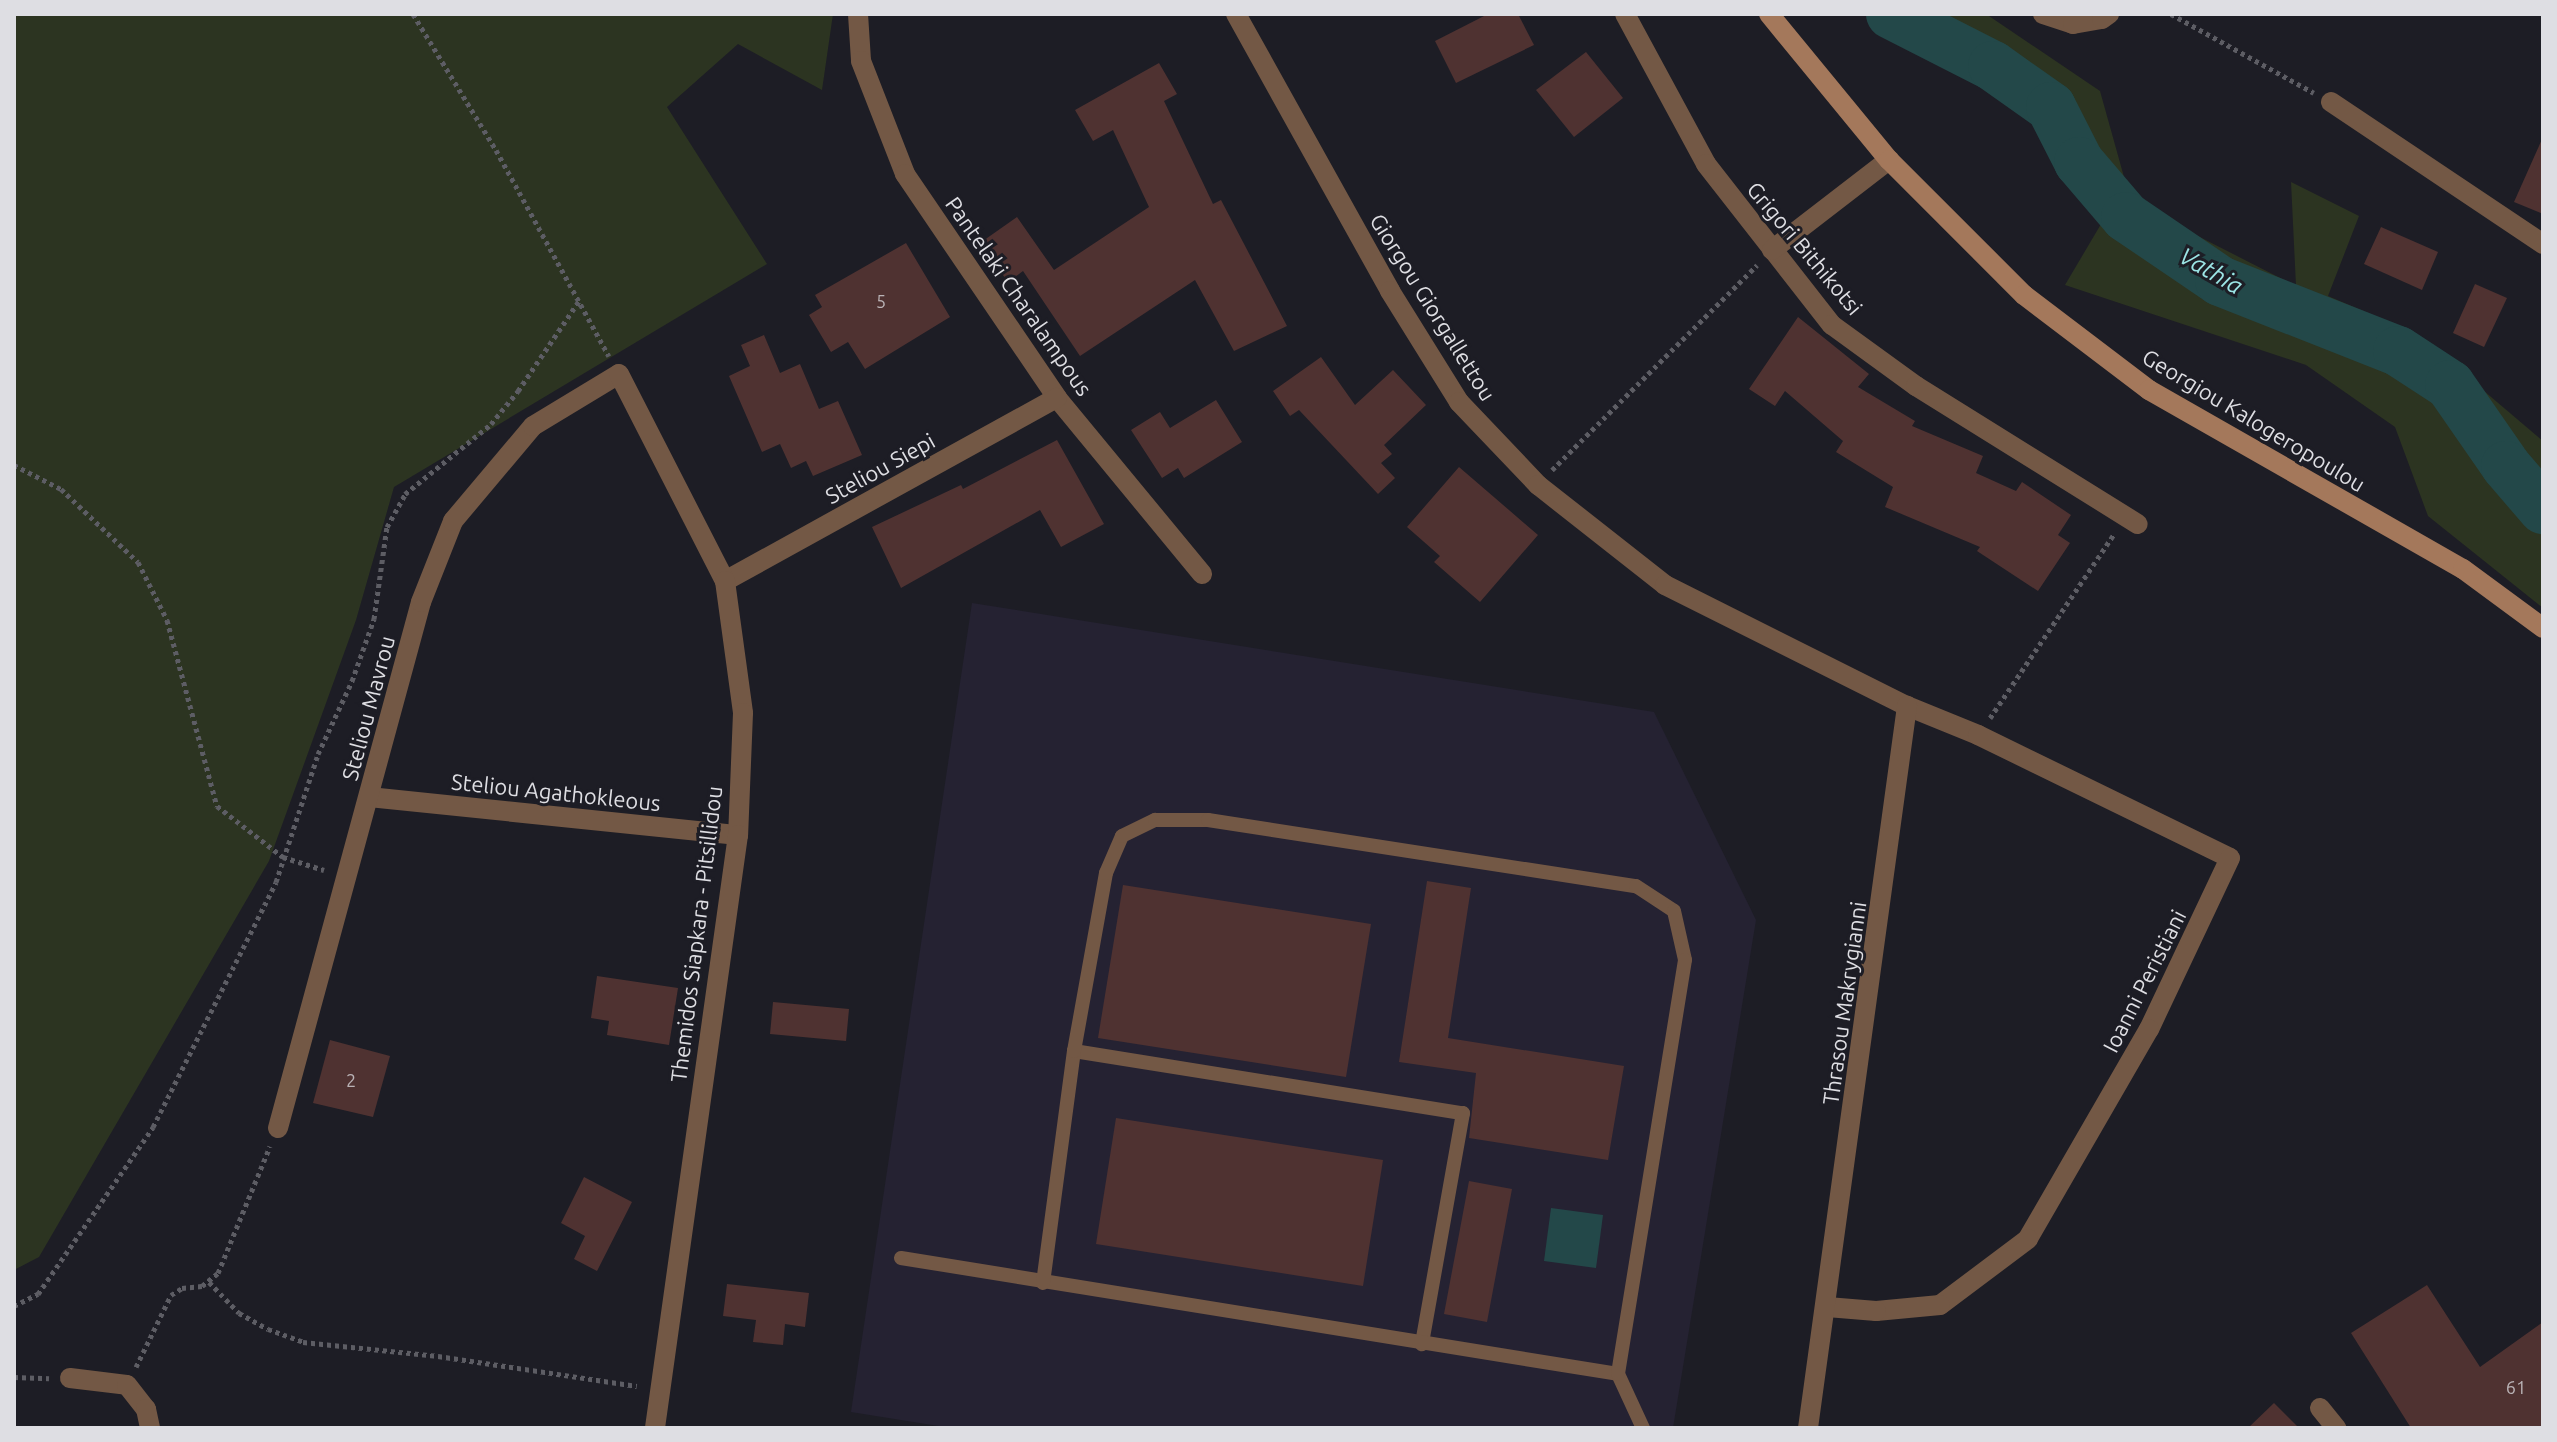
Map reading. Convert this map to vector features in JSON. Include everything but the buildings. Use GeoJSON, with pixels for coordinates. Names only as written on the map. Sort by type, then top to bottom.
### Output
{"type":"FeatureCollection","features":[{"type":"Feature","properties":{"kind":"street","name":"Pantelaki Charalampous"},"geometry":{"type":"LineString","coordinates":[[858,14],[861,61],[905,174],[1057,398],[1202,574]]}},
{"type":"Feature","properties":{"kind":"street","name":"Giorgou Giorgallettou"},"geometry":{"type":"LineString","coordinates":[[1236,14],[1390,291],[1459,402],[1538,485],[1665,585],[1907,706]]}},
{"type":"Feature","properties":{"kind":"street","name":"Grigori Bithikotsi"},"geometry":{"type":"LineString","coordinates":[[1625,14],[1706,164],[1832,325],[1916,386],[2132,520]]}},
{"type":"Feature","properties":{"kind":"street","name":"Georgiou Kalogeropoulou"},"geometry":{"type":"LineString","coordinates":[[1769,14],[1889,160],[2024,295],[2149,390],[2463,569],[2543,628]]}},
{"type":"Feature","properties":{"kind":"street"},"geometry":{"type":"LineString","coordinates":[[2043,14],[2073,24],[2102,19],[2109,14]]}},
{"type":"Feature","properties":{"kind":"street"},"geometry":{"type":"LineString","coordinates":[[2331,102],[2543,244]]}},
{"type":"Feature","properties":{"kind":"street"},"geometry":{"type":"LineString","coordinates":[[1772,250],[1889,160]]}},
{"type":"Feature","properties":{"kind":"street","name":"Themidos Siapkara - Pitsillidou"},"geometry":{"type":"LineString","coordinates":[[619,374],[725,581],[743,713],[738,835],[655,1428]]}},
{"type":"Feature","properties":{"kind":"street","name":"Steliou Mavrou"},"geometry":{"type":"LineString","coordinates":[[278,1128],[421,602],[453,521],[533,426],[619,374]]}},
{"type":"Feature","properties":{"kind":"street","name":"Steliou Siepi"},"geometry":{"type":"LineString","coordinates":[[725,581],[1057,398]]}},
{"type":"Feature","properties":{"kind":"street","name":"Ioanni Peristiani"},"geometry":{"type":"LineString","coordinates":[[1827,1307],[1876,1311],[1940,1305],[2028,1239],[2149,1029],[2230,858],[1978,735],[1907,706]]}},
{"type":"Feature","properties":{"kind":"street","name":"Thrasou Makrygianni"},"geometry":{"type":"LineString","coordinates":[[1808,1428],[1907,706]]}},
{"type":"Feature","properties":{"kind":"street","name":"Steliou Agathokleous"},"geometry":{"type":"LineString","coordinates":[[369,797],[738,835]]}},
{"type":"Feature","properties":{"kind":"street"},"geometry":{"type":"LineString","coordinates":[[70,1378],[127,1385],[146,1409],[150,1428]]}},
{"type":"Feature","properties":{"kind":"street"},"geometry":{"type":"LineString","coordinates":[[2320,1408],[2336,1428]]}},
{"type":"Feature","properties":{"kind":"lane"},"geometry":{"type":"LineString","coordinates":[[1043,1283],[1074,1051],[1106,873],[1122,836],[1155,820],[1208,820],[1636,886],[1674,911],[1685,960],[1618,1374],[1643,1428]]}},
{"type":"Feature","properties":{"kind":"lane"},"geometry":{"type":"LineString","coordinates":[[1074,1051],[1463,1113],[1422,1344]]}},
{"type":"Feature","properties":{"kind":"lane"},"geometry":{"type":"LineString","coordinates":[[901,1258],[1618,1374]]}},
{"type":"Feature","properties":{"kind":"path"},"geometry":{"type":"LineString","coordinates":[[413,14],[496,150],[619,374]]}},
{"type":"Feature","properties":{"kind":"path"},"geometry":{"type":"LineString","coordinates":[[2171,14],[2331,102]]}},
{"type":"Feature","properties":{"kind":"path"},"geometry":{"type":"LineString","coordinates":[[1538,485],[1772,250]]}},
{"type":"Feature","properties":{"kind":"path"},"geometry":{"type":"LineString","coordinates":[[14,1306],[38,1294],[153,1127],[276,882],[318,754],[352,681],[374,619],[387,527],[405,494],[491,424],[518,391],[579,301]]}},
{"type":"Feature","properties":{"kind":"path"},"geometry":{"type":"LineString","coordinates":[[14,465],[61,489],[138,562],[167,620],[217,806],[283,857],[347,878]]}},
{"type":"Feature","properties":{"kind":"path"},"geometry":{"type":"LineString","coordinates":[[1978,735],[2132,520]]}},
{"type":"Feature","properties":{"kind":"path"},"geometry":{"type":"LineString","coordinates":[[127,1385],[171,1295],[182,1288],[209,1282],[218,1273],[278,1128]]}},
{"type":"Feature","properties":{"kind":"path"},"geometry":{"type":"LineString","coordinates":[[209,1282],[239,1313],[268,1329],[303,1342],[438,1356],[661,1389]]}},
{"type":"Feature","properties":{"kind":"path"},"geometry":{"type":"LineString","coordinates":[[14,1377],[70,1378]]}},
{"type":"Feature","properties":{"kind":"shaded area"},"geometry":{"type":"Polygon","coordinates":[[[14,14],[833,14],[822,90],[738,44],[667,107],[767,264],[394,487],[356,620],[269,861],[39,1257],[14,1270],[14,14]]]}},
{"type":"Feature","properties":{"kind":"shaded area"},"geometry":{"type":"Polygon","coordinates":[[[1903,14],[1986,14],[2100,91],[2131,202],[2296,286],[2291,182],[2359,216],[2328,296],[2417,334],[2543,441],[2543,608],[2428,516],[2395,427],[2306,365],[2065,285],[2104,219],[2028,118],[1903,14]]]}},
{"type":"Feature","properties":{"kind":"shaded area"},"geometry":{"type":"Polygon","coordinates":[[[972,603],[1654,712],[1756,920],[1673,1428],[951,1428],[851,1412],[972,603]]]}},
{"type":"Feature","properties":{"kind":"shaded area"},"geometry":{"type":"Polygon","coordinates":[[[1551,1208],[1603,1215],[1596,1268],[1544,1261],[1551,1208]]]}},
{"type":"Feature","properties":{"kind":"waterway","name":"Vathia"},"geometry":{"type":"LineString","coordinates":[[1891,14],[1993,66],[2051,107],[2079,162],[2126,217],[2220,281],[2398,351],[2450,385],[2506,466],[2543,509]]}}]}
